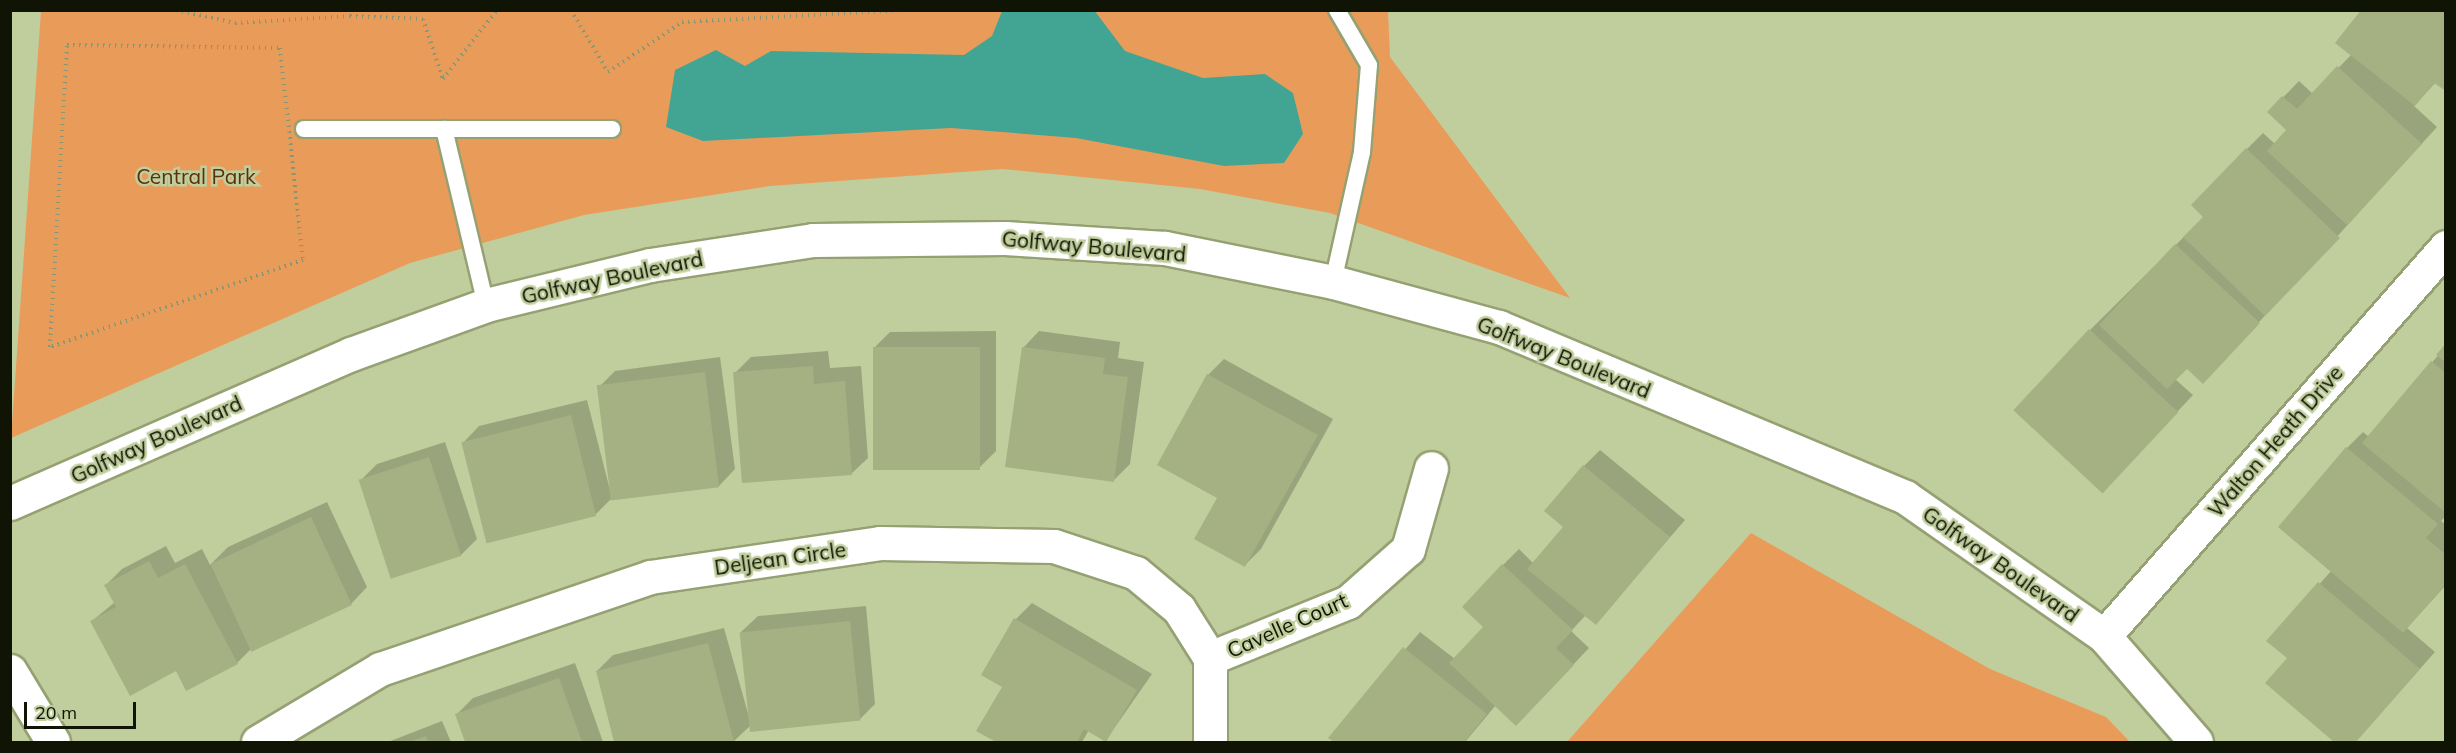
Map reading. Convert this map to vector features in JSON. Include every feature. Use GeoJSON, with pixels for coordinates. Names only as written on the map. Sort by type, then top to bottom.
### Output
{"type":"FeatureCollection","features":[{"type":"Feature","properties":{"kind":"street","name":"Golfway Boulevard"},"geometry":{"type":"LineString","coordinates":[[10,503],[351,354],[486,305],[650,265],[813,240],[1005,238],[1165,248],[1333,282],[1499,327],[1905,497],[2104,636],[2196,742]]}},
{"type":"Feature","properties":{"kind":"street","name":"Walton Heath Drive"},"geometry":{"type":"LineString","coordinates":[[2104,636],[2445,247]]}},
{"type":"Feature","properties":{"kind":"street","name":"Cavelle Court"},"geometry":{"type":"LineString","coordinates":[[1210,658],[1348,602],[1408,549],[1431,468]]}},
{"type":"Feature","properties":{"kind":"street","name":"Deljean Circle"},"geometry":{"type":"LineString","coordinates":[[258,742],[380,669],[650,577],[880,543],[1054,546],[1136,573],[1179,609],[1210,658]]}},
{"type":"Feature","properties":{"kind":"street"},"geometry":{"type":"LineString","coordinates":[[1210,658],[1210,742]]}},
{"type":"Feature","properties":{"kind":"street"},"geometry":{"type":"LineString","coordinates":[[10,671],[53,742]]}},
{"type":"Feature","properties":{"kind":"lane"},"geometry":{"type":"LineString","coordinates":[[1333,282],[1362,152],[1369,64],[1337,10]]}},
{"type":"Feature","properties":{"kind":"lane"},"geometry":{"type":"LineString","coordinates":[[304,129],[612,129]]}},
{"type":"Feature","properties":{"kind":"lane"},"geometry":{"type":"LineString","coordinates":[[444,129],[486,305]]}},
{"type":"Feature","properties":{"kind":"path"},"geometry":{"type":"LineString","coordinates":[[176,10],[235,23],[350,16],[423,19],[443,79],[496,10]]}},
{"type":"Feature","properties":{"kind":"path"},"geometry":{"type":"LineString","coordinates":[[571,10],[608,72],[682,21],[901,10]]}},
{"type":"Feature","properties":{"kind":"path"},"geometry":{"type":"LineString","coordinates":[[67,45],[280,48],[303,260],[50,347],[67,45]]}},
{"type":"Feature","properties":{"kind":"green space","name":"Central Park"},"geometry":{"type":"Polygon","coordinates":[[[41,11],[1388,11],[1390,57],[1570,298],[1330,213],[1200,189],[1003,169],[770,186],[584,215],[410,263],[11,438],[41,11]]]}},
{"type":"Feature","properties":{"kind":"green space"},"geometry":{"type":"Polygon","coordinates":[[[1751,533],[1990,669],[2106,717],[2130,742],[1567,742],[1751,533]]]}},
{"type":"Feature","properties":{"kind":"water"},"geometry":{"type":"Polygon","coordinates":[[[1094,10],[1125,51],[1203,78],[1265,74],[1293,93],[1303,134],[1284,163],[1224,166],[1076,138],[951,128],[703,141],[666,127],[675,70],[716,50],[745,66],[771,51],[964,55],[992,36],[1002,11],[1094,10]]]}},
{"type":"Feature","properties":{"kind":"building"},"geometry":{"type":"Polygon","coordinates":[[[2361,10],[2446,10],[2446,91],[2434,83],[2415,106],[2335,43],[2361,10]]]}},
{"type":"Feature","properties":{"kind":"building"},"geometry":{"type":"Polygon","coordinates":[[[2337,66],[2422,144],[2347,225],[2267,151],[2286,130],[2267,112],[2282,96],[2297,109],[2337,66]]]}},
{"type":"Feature","properties":{"kind":"building"},"geometry":{"type":"Polygon","coordinates":[[[2246,148],[2340,238],[2265,316],[2183,237],[2203,217],[2191,205],[2246,148]]]}},
{"type":"Feature","properties":{"kind":"building"},"geometry":{"type":"Polygon","coordinates":[[[2175,244],[2260,323],[2203,384],[2187,369],[2167,389],[2099,325],[2175,244]]]}},
{"type":"Feature","properties":{"kind":"building"},"geometry":{"type":"Polygon","coordinates":[[[2089,329],[2178,412],[2103,493],[2013,410],[2089,329]]]}},
{"type":"Feature","properties":{"kind":"building"},"geometry":{"type":"Polygon","coordinates":[[[2446,343],[2446,363],[2436,355],[2446,343]]]}},
{"type":"Feature","properties":{"kind":"building"},"geometry":{"type":"Polygon","coordinates":[[[873,347],[980,347],[980,470],[873,470],[873,347]]]}},
{"type":"Feature","properties":{"kind":"building"},"geometry":{"type":"Polygon","coordinates":[[[1022,347],[1105,358],[1103,374],[1128,377],[1114,482],[1005,467],[1022,347]]]}},
{"type":"Feature","properties":{"kind":"building"},"geometry":{"type":"Polygon","coordinates":[[[2431,361],[2446,373],[2446,513],[2362,443],[2431,361]]]}},
{"type":"Feature","properties":{"kind":"building"},"geometry":{"type":"Polygon","coordinates":[[[813,366],[814,384],[845,381],[852,475],[742,483],[733,372],[813,366]]]}},
{"type":"Feature","properties":{"kind":"building"},"geometry":{"type":"Polygon","coordinates":[[[705,372],[719,487],[611,500],[597,385],[705,372]]]}},
{"type":"Feature","properties":{"kind":"building"},"geometry":{"type":"Polygon","coordinates":[[[1207,374],[1318,435],[1245,567],[1194,539],[1217,498],[1157,465],[1207,374]]]}},
{"type":"Feature","properties":{"kind":"building"},"geometry":{"type":"Polygon","coordinates":[[[571,415],[596,516],[487,543],[461,442],[571,415]]]}},
{"type":"Feature","properties":{"kind":"building"},"geometry":{"type":"Polygon","coordinates":[[[2346,447],[2438,524],[2426,538],[2446,555],[2446,584],[2403,633],[2278,527],[2346,447]]]}},
{"type":"Feature","properties":{"kind":"building"},"geometry":{"type":"Polygon","coordinates":[[[429,457],[461,556],[391,579],[359,480],[429,457]]]}},
{"type":"Feature","properties":{"kind":"building"},"geometry":{"type":"Polygon","coordinates":[[[1583,465],[1670,537],[1596,625],[1527,569],[1563,527],[1544,511],[1583,465]]]}},
{"type":"Feature","properties":{"kind":"building"},"geometry":{"type":"Polygon","coordinates":[[[311,517],[352,605],[251,652],[210,564],[311,517]]]}},
{"type":"Feature","properties":{"kind":"building"},"geometry":{"type":"Polygon","coordinates":[[[149,561],[158,578],[185,564],[238,664],[186,691],[176,671],[130,696],[90,621],[116,607],[104,585],[149,561]]]}},
{"type":"Feature","properties":{"kind":"building"},"geometry":{"type":"Polygon","coordinates":[[[1502,564],[1573,630],[1556,648],[1574,665],[1516,726],[1449,663],[1483,627],[1462,607],[1502,564]]]}},
{"type":"Feature","properties":{"kind":"building"},"geometry":{"type":"Polygon","coordinates":[[[2318,582],[2420,669],[2356,742],[2334,742],[2265,683],[2287,658],[2266,641],[2318,582]]]}},
{"type":"Feature","properties":{"kind":"building"},"geometry":{"type":"Polygon","coordinates":[[[1014,618],[1137,690],[1106,742],[1084,729],[1077,742],[996,742],[976,731],[1002,687],[981,675],[1014,618]]]}},
{"type":"Feature","properties":{"kind":"building"},"geometry":{"type":"Polygon","coordinates":[[[850,621],[860,720],[750,732],[740,633],[850,621]]]}},
{"type":"Feature","properties":{"kind":"building"},"geometry":{"type":"Polygon","coordinates":[[[708,643],[734,742],[614,742],[596,671],[708,643]]]}},
{"type":"Feature","properties":{"kind":"building"},"geometry":{"type":"Polygon","coordinates":[[[1403,647],[1487,714],[1464,742],[1334,742],[1328,738],[1403,647]]]}},
{"type":"Feature","properties":{"kind":"building"},"geometry":{"type":"Polygon","coordinates":[[[559,678],[582,742],[465,742],[455,714],[559,678]]]}},
{"type":"Feature","properties":{"kind":"building"},"geometry":{"type":"Polygon","coordinates":[[[426,736],[428,742],[409,742],[426,736]]]}}]}
